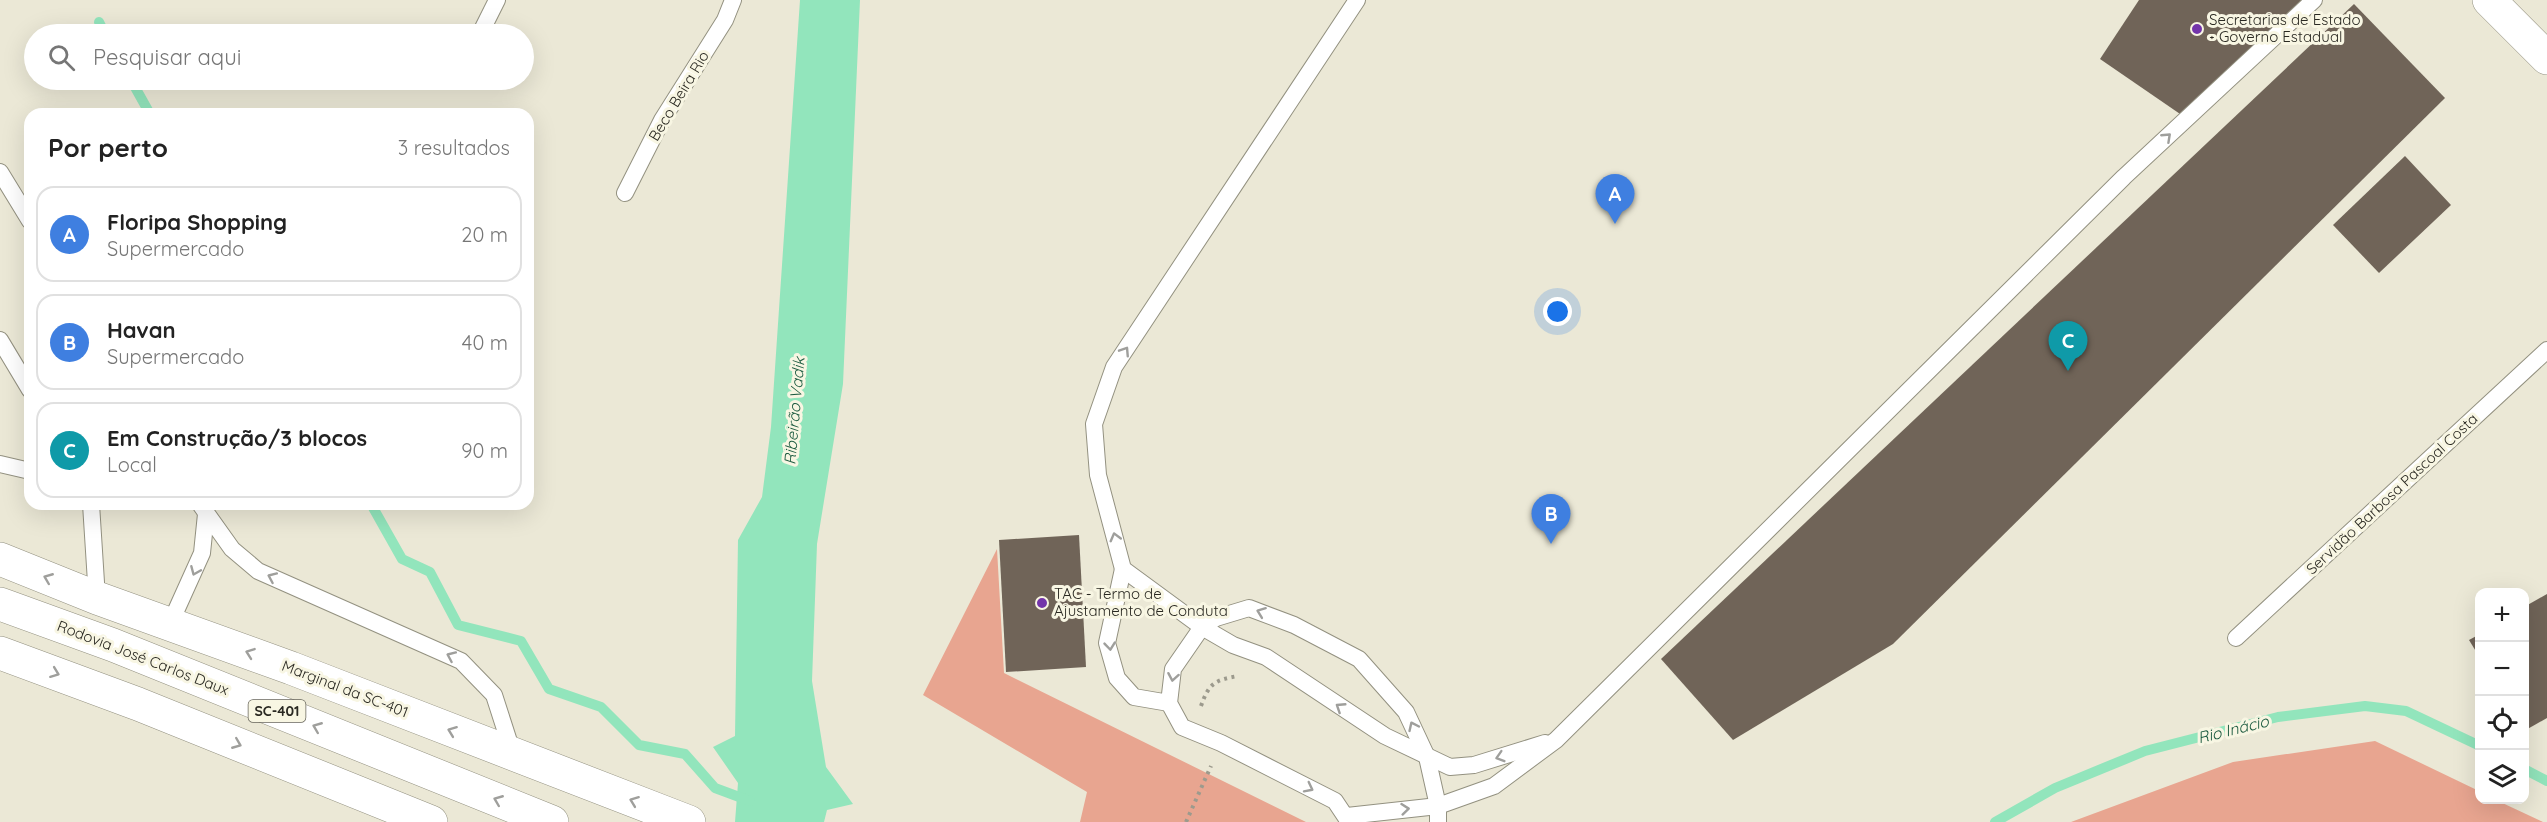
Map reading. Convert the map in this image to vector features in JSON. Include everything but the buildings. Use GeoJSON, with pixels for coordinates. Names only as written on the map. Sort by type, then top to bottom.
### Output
{"type":"FeatureCollection","features":[{"type":"Feature","properties":{"kind":"main road"},"geometry":{"type":"LineString","coordinates":[[2489,0],[2547,58]]}},
{"type":"Feature","properties":{"kind":"main road","name":"Marginal da SC-401"},"geometry":{"type":"LineString","coordinates":[[0,559],[97,598],[291,668],[688,822]]}},
{"type":"Feature","properties":{"kind":"main road","name":"Rodovia José Carlos Daux"},"geometry":{"type":"LineString","coordinates":[[0,604],[113,645],[552,822]]}},
{"type":"Feature","properties":{"kind":"main road"},"geometry":{"type":"LineString","coordinates":[[0,653],[138,704],[431,822]]}},
{"type":"Feature","properties":{"kind":"lane"},"geometry":{"type":"LineString","coordinates":[[485,24],[496,0]]}},
{"type":"Feature","properties":{"kind":"lane","name":"Beco Beira Rio"},"geometry":{"type":"LineString","coordinates":[[625,193],[684,82],[725,21],[733,0]]}},
{"type":"Feature","properties":{"kind":"lane"},"geometry":{"type":"LineString","coordinates":[[1169,703],[1134,697],[1117,678],[1107,643],[1123,569],[1098,475],[1094,424],[1114,367],[1357,0]]}},
{"type":"Feature","properties":{"kind":"lane"},"geometry":{"type":"LineString","coordinates":[[1438,814],[1427,757],[1406,712],[1359,659],[1294,625],[1250,608],[1216,618],[1202,627],[1173,669],[1169,703],[1182,728],[1221,743],[1335,801],[1348,819],[1438,814],[1494,786],[1556,740],[2124,177],[2314,0]]}},
{"type":"Feature","properties":{"kind":"lane"},"geometry":{"type":"LineString","coordinates":[[0,172],[24,212]]}},
{"type":"Feature","properties":{"kind":"lane"},"geometry":{"type":"LineString","coordinates":[[0,340],[24,380]]}},
{"type":"Feature","properties":{"kind":"lane","name":"Servidão Barbosa Pascoal Costa"},"geometry":{"type":"LineString","coordinates":[[2236,638],[2547,350]]}},
{"type":"Feature","properties":{"kind":"lane"},"geometry":{"type":"LineString","coordinates":[[0,464],[24,470]]}},
{"type":"Feature","properties":{"kind":"lane"},"geometry":{"type":"LineString","coordinates":[[91,510],[97,598]]}},
{"type":"Feature","properties":{"kind":"lane"},"geometry":{"type":"LineString","coordinates":[[170,624],[202,553],[203,510]]}},
{"type":"Feature","properties":{"kind":"lane"},"geometry":{"type":"LineString","coordinates":[[204,510],[232,549],[258,571],[461,661],[494,694],[513,754]]}},
{"type":"Feature","properties":{"kind":"lane"},"geometry":{"type":"LineString","coordinates":[[1123,569],[1202,627],[1233,645],[1266,657],[1385,736],[1427,757],[1450,766],[1473,765],[1556,740]]}},
{"type":"Feature","properties":{"kind":"path"},"geometry":{"type":"LineString","coordinates":[[1186,822],[1221,743]]}},
{"type":"Feature","properties":{"kind":"shaded area"},"geometry":{"type":"Polygon","coordinates":[[[997,549],[1004,673],[1306,822],[1080,822],[1087,792],[923,695],[997,549]]]}},
{"type":"Feature","properties":{"kind":"shaded area"},"geometry":{"type":"Polygon","coordinates":[[[2375,741],[2475,789],[2475,804],[2505,804],[2543,822],[2071,822],[2233,762],[2375,741]]]}},
{"type":"Feature","properties":{"kind":"water","name":"Ribeirão Vadik"},"geometry":{"type":"Polygon","coordinates":[[[800,0],[860,0],[843,384],[817,544],[812,681],[826,767],[853,804],[827,810],[824,822],[735,822],[738,783],[713,747],[735,736],[738,540],[762,497],[771,427],[800,0]]]}},
{"type":"Feature","properties":{"kind":"waterway"},"geometry":{"type":"LineString","coordinates":[[137,90],[147,108]]}},
{"type":"Feature","properties":{"kind":"waterway"},"geometry":{"type":"LineString","coordinates":[[374,510],[402,559],[430,572],[458,625],[521,641],[549,689],[601,707],[639,745],[685,754],[715,788],[750,801]]}},
{"type":"Feature","properties":{"kind":"waterway","name":"Rio Inácio"},"geometry":{"type":"LineString","coordinates":[[1995,822],[2055,788],[2145,751],[2278,717],[2365,706],[2406,711],[2475,744]]}},
{"type":"Feature","properties":{"kind":"waterway","name":"Rio Inácio"},"geometry":{"type":"LineString","coordinates":[[2529,772],[2547,781]]}},
{"type":"Feature","properties":{"kind":"place","name":"Secretarias de Estado - Governo Estadual"},"geometry":{"type":"Point","coordinates":[2197,29]}},
{"type":"Feature","properties":{"kind":"place","name":"Floripa Shopping"},"geometry":{"type":"Point","coordinates":[1615,224]}},
{"type":"Feature","properties":{"kind":"place","name":"Em Construção/3 blocos"},"geometry":{"type":"Point","coordinates":[2068,371]}},
{"type":"Feature","properties":{"kind":"place","name":"Havan"},"geometry":{"type":"Point","coordinates":[1551,544]}},
{"type":"Feature","properties":{"kind":"place","name":"TAC - Termo de Ajustamento de Conduta"},"geometry":{"type":"Point","coordinates":[1042,603]}}]}
